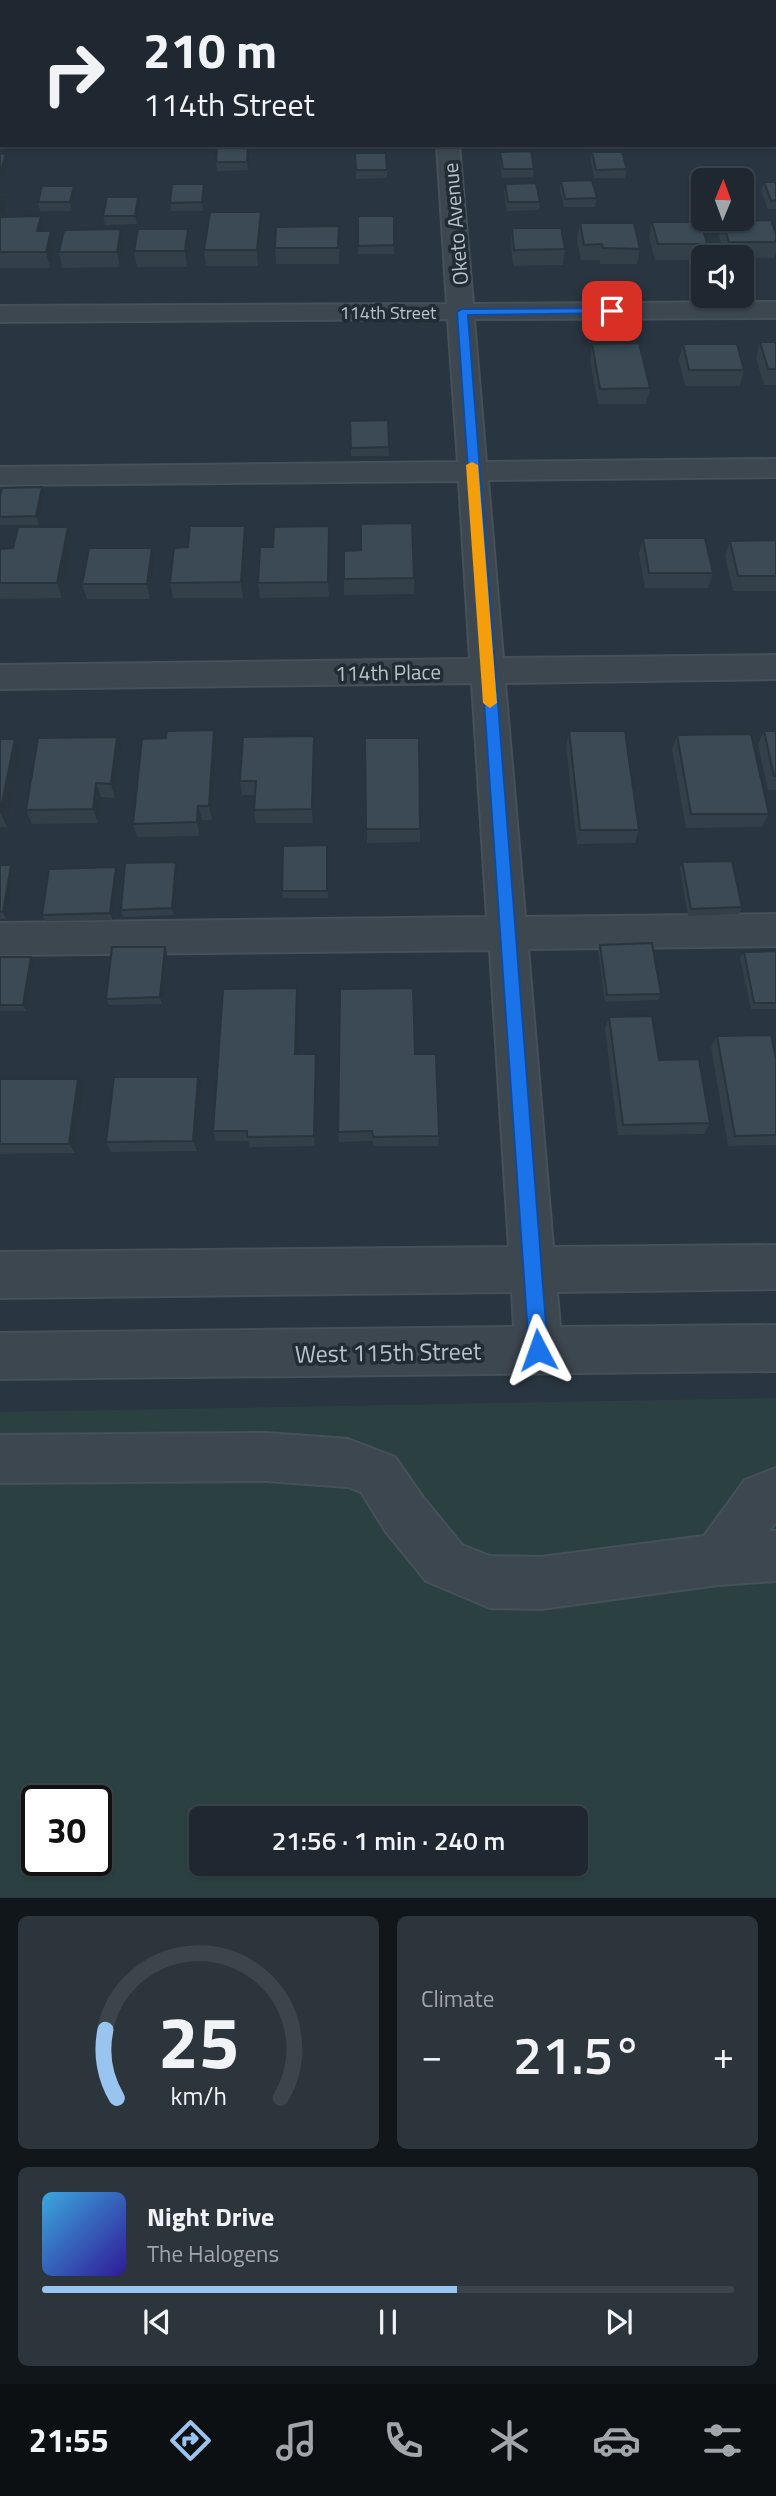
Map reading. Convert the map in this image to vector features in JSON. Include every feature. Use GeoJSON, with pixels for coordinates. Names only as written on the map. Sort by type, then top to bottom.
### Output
{"type":"FeatureCollection","features":[{"type":"Feature","properties":{"kind":"street","name":"Oketo Avenue"},"geometry":{"type":"LineString","coordinates":[[448,147],[538,1350]]}},
{"type":"Feature","properties":{"kind":"street","name":"114th Street"},"geometry":{"type":"LineString","coordinates":[[0,314],[776,310]]}},
{"type":"Feature","properties":{"kind":"street"},"geometry":{"type":"LineString","coordinates":[[0,476],[776,468]]}},
{"type":"Feature","properties":{"kind":"street","name":"114th Place"},"geometry":{"type":"LineString","coordinates":[[0,677],[776,667]]}},
{"type":"Feature","properties":{"kind":"street"},"geometry":{"type":"LineString","coordinates":[[0,939],[776,930]]}},
{"type":"Feature","properties":{"kind":"street"},"geometry":{"type":"LineString","coordinates":[[0,1275],[776,1267]]}},
{"type":"Feature","properties":{"kind":"street","name":"West 115th Street"},"geometry":{"type":"LineString","coordinates":[[0,1356],[776,1348]]}},
{"type":"Feature","properties":{"kind":"street"},"geometry":{"type":"LineString","coordinates":[[0,1460],[266,1457],[348,1463],[378,1474],[404,1514],[444,1563],[489,1582],[541,1583],[718,1560],[776,1556]]}},
{"type":"Feature","properties":{"kind":"street"},"geometry":{"type":"LineString","coordinates":[[718,1560],[763,1498],[776,1493]]}},
{"type":"Feature","properties":{"kind":"green space"},"geometry":{"type":"Polygon","coordinates":[[[776,1398],[776,1897],[0,1897],[0,1412],[776,1398]]]}},
{"type":"Feature","properties":{"kind":"building"},"geometry":{"type":"Polygon","coordinates":[[[217,147],[248,147],[247,162],[216,162],[217,147]]]}},
{"type":"Feature","properties":{"kind":"building"},"geometry":{"type":"Polygon","coordinates":[[[531,151],[534,169],[503,169],[500,152],[531,151]]]}},
{"type":"Feature","properties":{"kind":"building"},"geometry":{"type":"Polygon","coordinates":[[[592,152],[622,152],[627,169],[596,170],[592,152]]]}},
{"type":"Feature","properties":{"kind":"building"},"geometry":{"type":"Polygon","coordinates":[[[6,153],[1,171],[0,171],[0,154],[6,153]]]}},
{"type":"Feature","properties":{"kind":"building"},"geometry":{"type":"Polygon","coordinates":[[[355,153],[386,153],[387,170],[356,170],[355,153]]]}},
{"type":"Feature","properties":{"kind":"building"},"geometry":{"type":"Polygon","coordinates":[[[592,180],[597,198],[565,199],[561,181],[592,180]]]}},
{"type":"Feature","properties":{"kind":"building"},"geometry":{"type":"Polygon","coordinates":[[[764,182],[776,182],[776,200],[771,201],[764,182]]]}},
{"type":"Feature","properties":{"kind":"building"},"geometry":{"type":"Polygon","coordinates":[[[536,183],[540,202],[508,202],[505,184],[536,183]]]}},
{"type":"Feature","properties":{"kind":"building"},"geometry":{"type":"Polygon","coordinates":[[[172,184],[204,184],[202,202],[170,203],[172,184]]]}},
{"type":"Feature","properties":{"kind":"building"},"geometry":{"type":"Polygon","coordinates":[[[42,186],[74,186],[70,202],[38,202],[42,186]]]}},
{"type":"Feature","properties":{"kind":"building"},"geometry":{"type":"Polygon","coordinates":[[[107,197],[138,197],[135,216],[103,216],[107,197]]]}},
{"type":"Feature","properties":{"kind":"building"},"geometry":{"type":"Polygon","coordinates":[[[210,212],[261,212],[257,250],[204,250],[210,212]]]}},
{"type":"Feature","properties":{"kind":"building"},"geometry":{"type":"Polygon","coordinates":[[[41,216],[37,231],[51,231],[46,252],[0,252],[0,217],[41,216]]]}},
{"type":"Feature","properties":{"kind":"building"},"geometry":{"type":"Polygon","coordinates":[[[358,216],[394,216],[394,245],[358,246],[358,216]]]}},
{"type":"Feature","properties":{"kind":"building"},"geometry":{"type":"Polygon","coordinates":[[[754,220],[771,220],[776,242],[729,242],[725,231],[754,231],[754,220]]]}},
{"type":"Feature","properties":{"kind":"building"},"geometry":{"type":"Polygon","coordinates":[[[652,222],[691,222],[691,231],[703,231],[707,244],[658,244],[652,222]]]}},
{"type":"Feature","properties":{"kind":"building"},"geometry":{"type":"Polygon","coordinates":[[[580,223],[634,223],[640,249],[603,248],[602,244],[584,245],[580,223]]]}},
{"type":"Feature","properties":{"kind":"building"},"geometry":{"type":"Polygon","coordinates":[[[339,226],[338,248],[275,248],[276,227],[339,226]]]}},
{"type":"Feature","properties":{"kind":"building"},"geometry":{"type":"Polygon","coordinates":[[[512,228],[561,228],[565,249],[514,250],[512,228]]]}},
{"type":"Feature","properties":{"kind":"building"},"geometry":{"type":"Polygon","coordinates":[[[121,229],[117,252],[59,252],[64,230],[121,229]]]}},
{"type":"Feature","properties":{"kind":"building"},"geometry":{"type":"Polygon","coordinates":[[[138,229],[188,229],[185,251],[134,251],[138,229]]]}},
{"type":"Feature","properties":{"kind":"building"},"geometry":{"type":"Polygon","coordinates":[[[760,342],[776,342],[776,369],[768,369],[760,342]]]}},
{"type":"Feature","properties":{"kind":"building"},"geometry":{"type":"Polygon","coordinates":[[[639,343],[650,388],[600,389],[592,344],[639,343]]]}},
{"type":"Feature","properties":{"kind":"building"},"geometry":{"type":"Polygon","coordinates":[[[683,344],[737,344],[744,370],[689,370],[683,344]]]}},
{"type":"Feature","properties":{"kind":"building"},"geometry":{"type":"Polygon","coordinates":[[[388,420],[389,447],[351,448],[350,421],[388,420]]]}},
{"type":"Feature","properties":{"kind":"building"},"geometry":{"type":"Polygon","coordinates":[[[42,487],[36,516],[0,517],[2,488],[42,487]]]}},
{"type":"Feature","properties":{"kind":"building"},"geometry":{"type":"Polygon","coordinates":[[[412,523],[414,578],[344,579],[344,551],[361,550],[361,524],[412,523]]]}},
{"type":"Feature","properties":{"kind":"building"},"geometry":{"type":"Polygon","coordinates":[[[190,526],[245,526],[241,582],[170,583],[174,548],[188,547],[190,526]]]}},
{"type":"Feature","properties":{"kind":"building"},"geometry":{"type":"Polygon","coordinates":[[[329,526],[328,582],[258,583],[260,547],[273,547],[274,527],[329,526]]]}},
{"type":"Feature","properties":{"kind":"building"},"geometry":{"type":"Polygon","coordinates":[[[18,527],[68,527],[57,583],[0,583],[0,549],[13,548],[18,527]]]}},
{"type":"Feature","properties":{"kind":"building"},"geometry":{"type":"Polygon","coordinates":[[[643,538],[705,538],[713,573],[649,573],[643,538]]]}},
{"type":"Feature","properties":{"kind":"building"},"geometry":{"type":"Polygon","coordinates":[[[776,540],[776,576],[738,576],[730,541],[776,540]]]}},
{"type":"Feature","properties":{"kind":"building"},"geometry":{"type":"Polygon","coordinates":[[[89,548],[152,548],[147,584],[82,584],[89,548]]]}},
{"type":"Feature","properties":{"kind":"building"},"geometry":{"type":"Polygon","coordinates":[[[214,730],[209,806],[198,806],[197,822],[133,824],[142,739],[166,738],[167,731],[214,730]]]}},
{"type":"Feature","properties":{"kind":"building"},"geometry":{"type":"Polygon","coordinates":[[[569,731],[625,731],[639,830],[580,830],[569,731]]]}},
{"type":"Feature","properties":{"kind":"building"},"geometry":{"type":"Polygon","coordinates":[[[764,731],[776,731],[776,776],[774,776],[764,731]]]}},
{"type":"Feature","properties":{"kind":"building"},"geometry":{"type":"Polygon","coordinates":[[[751,734],[769,814],[691,814],[677,735],[751,734]]]}},
{"type":"Feature","properties":{"kind":"building"},"geometry":{"type":"Polygon","coordinates":[[[314,736],[312,809],[254,810],[256,781],[240,781],[243,737],[314,736]]]}},
{"type":"Feature","properties":{"kind":"building"},"geometry":{"type":"Polygon","coordinates":[[[117,737],[111,784],[96,783],[93,809],[26,810],[38,738],[117,737]]]}},
{"type":"Feature","properties":{"kind":"building"},"geometry":{"type":"Polygon","coordinates":[[[365,738],[419,738],[420,829],[366,829],[365,738]]]}},
{"type":"Feature","properties":{"kind":"building"},"geometry":{"type":"Polygon","coordinates":[[[0,739],[15,739],[0,813],[0,739]]]}},
{"type":"Feature","properties":{"kind":"building"},"geometry":{"type":"Polygon","coordinates":[[[327,845],[327,891],[282,891],[283,846],[327,845]]]}},
{"type":"Feature","properties":{"kind":"building"},"geometry":{"type":"Polygon","coordinates":[[[732,861],[742,907],[691,909],[682,862],[732,861]]]}},
{"type":"Feature","properties":{"kind":"building"},"geometry":{"type":"Polygon","coordinates":[[[176,862],[172,908],[121,910],[125,863],[176,862]]]}},
{"type":"Feature","properties":{"kind":"building"},"geometry":{"type":"Polygon","coordinates":[[[0,865],[11,865],[3,912],[0,912],[0,865]]]}},
{"type":"Feature","properties":{"kind":"building"},"geometry":{"type":"Polygon","coordinates":[[[116,867],[110,913],[42,915],[49,869],[116,867]]]}},
{"type":"Feature","properties":{"kind":"building"},"geometry":{"type":"Polygon","coordinates":[[[652,943],[661,994],[607,995],[600,945],[652,943]]]}},
{"type":"Feature","properties":{"kind":"building"},"geometry":{"type":"Polygon","coordinates":[[[112,947],[165,947],[160,997],[106,999],[112,947]]]}},
{"type":"Feature","properties":{"kind":"building"},"geometry":{"type":"Polygon","coordinates":[[[776,951],[776,1003],[754,1003],[744,952],[776,951]]]}},
{"type":"Feature","properties":{"kind":"building"},"geometry":{"type":"Polygon","coordinates":[[[0,957],[31,957],[23,1005],[0,1005],[0,957]]]}},
{"type":"Feature","properties":{"kind":"building"},"geometry":{"type":"Polygon","coordinates":[[[297,988],[295,1054],[316,1054],[314,1136],[247,1137],[247,1131],[213,1131],[223,989],[297,988]]]}},
{"type":"Feature","properties":{"kind":"building"},"geometry":{"type":"Polygon","coordinates":[[[413,988],[415,1054],[436,1054],[439,1136],[373,1137],[372,1131],[338,1132],[340,989],[413,988]]]}},
{"type":"Feature","properties":{"kind":"building"},"geometry":{"type":"Polygon","coordinates":[[[652,1016],[659,1060],[699,1059],[710,1123],[623,1125],[609,1017],[652,1016]]]}},
{"type":"Feature","properties":{"kind":"building"},"geometry":{"type":"Polygon","coordinates":[[[771,1035],[776,1059],[776,1135],[735,1136],[717,1036],[771,1035]]]}},
{"type":"Feature","properties":{"kind":"building"},"geometry":{"type":"Polygon","coordinates":[[[114,1077],[198,1077],[193,1141],[106,1142],[114,1077]]]}},
{"type":"Feature","properties":{"kind":"building"},"geometry":{"type":"Polygon","coordinates":[[[0,1079],[78,1079],[69,1144],[0,1144],[0,1079]]]}},
{"type":"Feature","properties":{"kind":"slow traffic"},"geometry":{"type":"LineString","coordinates":[[472,465],[490,703]]}},
{"type":"Feature","properties":{"kind":"route"},"geometry":{"type":"LineString","coordinates":[[538,1350],[462,312],[612,311]]}}]}
